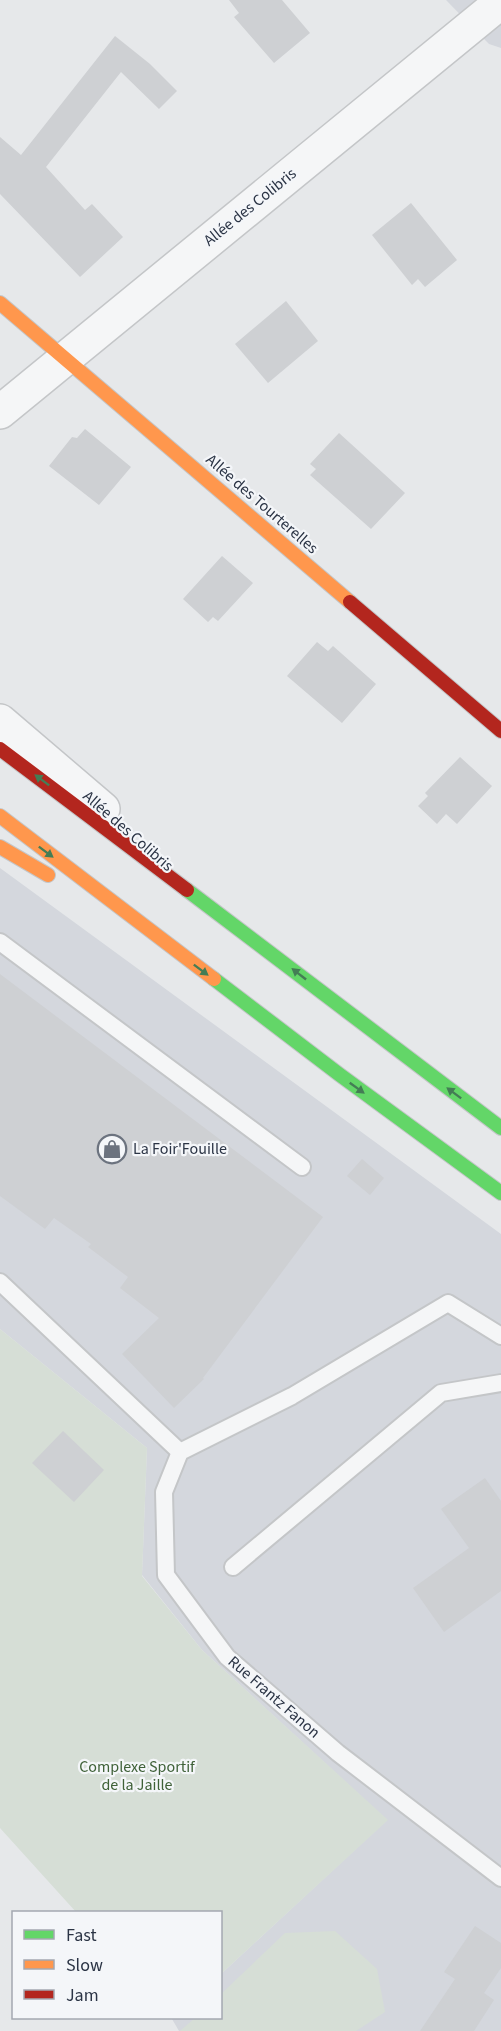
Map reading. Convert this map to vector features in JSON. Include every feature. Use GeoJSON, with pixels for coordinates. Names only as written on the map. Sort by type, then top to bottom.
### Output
{"type":"FeatureCollection","features":[{"type":"Feature","properties":{"kind":"main road","name":"Allée des Tourterelles"},"geometry":{"type":"LineString","coordinates":[[0,303],[66,357],[501,731]]}},
{"type":"Feature","properties":{"kind":"main road"},"geometry":{"type":"LineString","coordinates":[[0,749],[257,941],[379,1037],[501,1128]]}},
{"type":"Feature","properties":{"kind":"main road"},"geometry":{"type":"LineString","coordinates":[[0,816],[340,1076],[501,1193]]}},
{"type":"Feature","properties":{"kind":"main road"},"geometry":{"type":"LineString","coordinates":[[0,847],[147,929]]}},
{"type":"Feature","properties":{"kind":"street","name":"Allée des Colibris"},"geometry":{"type":"LineString","coordinates":[[0,412],[501,2]]}},
{"type":"Feature","properties":{"kind":"street","name":"Allée des Colibris"},"geometry":{"type":"LineString","coordinates":[[0,721],[257,941]]}},
{"type":"Feature","properties":{"kind":"lane"},"geometry":{"type":"LineString","coordinates":[[0,942],[302,1167]]}},
{"type":"Feature","properties":{"kind":"lane"},"geometry":{"type":"LineString","coordinates":[[0,1282],[180,1452],[292,1396],[448,1303],[501,1336]]}},
{"type":"Feature","properties":{"kind":"lane"},"geometry":{"type":"LineString","coordinates":[[232,1567],[441,1393],[501,1383]]}},
{"type":"Feature","properties":{"kind":"lane","name":"Rue Frantz Fanon"},"geometry":{"type":"LineString","coordinates":[[180,1452],[164,1492],[166,1575],[220,1648],[227,1657],[338,1753],[501,1878]]}},
{"type":"Feature","properties":{"kind":"shaded area"},"geometry":{"type":"Polygon","coordinates":[[[446,0],[501,0],[501,48],[489,44],[446,0]]]}},
{"type":"Feature","properties":{"kind":"shaded area"},"geometry":{"type":"Polygon","coordinates":[[[0,868],[501,1234],[501,2031],[179,2031],[172,2019],[222,2019],[222,1973],[387,1820],[202,1650],[142,1575],[147,1448],[0,1329],[0,868]]]}},
{"type":"Feature","properties":{"kind":"green space","name":"Complexe Sportif de la Jaille"},"geometry":{"type":"Polygon","coordinates":[[[0,1329],[147,1448],[142,1576],[202,1650],[388,1820],[222,1973],[222,1911],[75,1911],[0,1828],[0,1329]]]}},
{"type":"Feature","properties":{"kind":"green space"},"geometry":{"type":"Polygon","coordinates":[[[335,1931],[377,1969],[385,2012],[356,2031],[180,2031],[194,2019],[222,2019],[222,1993],[285,1933],[335,1931]]]}},
{"type":"Feature","properties":{"kind":"building"},"geometry":{"type":"Polygon","coordinates":[[[229,0],[282,0],[310,33],[274,63],[234,17],[239,13],[229,0]]]}},
{"type":"Feature","properties":{"kind":"building"},"geometry":{"type":"Polygon","coordinates":[[[115,36],[150,64],[177,91],[159,109],[121,72],[46,167],[85,210],[92,204],[123,237],[80,277],[0,194],[0,137],[21,155],[115,36]]]}},
{"type":"Feature","properties":{"kind":"building"},"geometry":{"type":"Polygon","coordinates":[[[411,203],[457,260],[425,287],[418,279],[412,285],[372,235],[411,203]]]}},
{"type":"Feature","properties":{"kind":"building"},"geometry":{"type":"Polygon","coordinates":[[[286,301],[318,341],[268,383],[235,344],[286,301]]]}},
{"type":"Feature","properties":{"kind":"building"},"geometry":{"type":"Polygon","coordinates":[[[85,429],[131,467],[99,505],[49,466],[72,437],[77,438],[85,429]]]}},
{"type":"Feature","properties":{"kind":"building"},"geometry":{"type":"Polygon","coordinates":[[[339,433],[405,493],[371,529],[310,475],[316,469],[310,464],[339,433]]]}},
{"type":"Feature","properties":{"kind":"building"},"geometry":{"type":"Polygon","coordinates":[[[222,556],[253,583],[218,621],[213,617],[208,622],[183,599],[222,556]]]}},
{"type":"Feature","properties":{"kind":"building"},"geometry":{"type":"Polygon","coordinates":[[[317,642],[328,651],[333,646],[376,684],[342,723],[287,676],[317,642]]]}},
{"type":"Feature","properties":{"kind":"building"},"geometry":{"type":"Polygon","coordinates":[[[460,757],[492,786],[457,824],[446,814],[437,824],[418,806],[428,796],[425,793],[460,757]]]}},
{"type":"Feature","properties":{"kind":"building"},"geometry":{"type":"Polygon","coordinates":[[[0,974],[323,1217],[204,1379],[174,1408],[122,1354],[159,1318],[120,1288],[128,1277],[88,1247],[91,1244],[54,1218],[45,1229],[0,1196],[0,974]]]}},
{"type":"Feature","properties":{"kind":"building"},"geometry":{"type":"Polygon","coordinates":[[[362,1159],[384,1178],[370,1195],[347,1176],[362,1159]]]}},
{"type":"Feature","properties":{"kind":"building"},"geometry":{"type":"Polygon","coordinates":[[[63,1431],[104,1470],[74,1502],[32,1463],[63,1431]]]}},
{"type":"Feature","properties":{"kind":"building"},"geometry":{"type":"Polygon","coordinates":[[[485,1478],[501,1501],[501,1591],[444,1632],[413,1588],[469,1548],[441,1509],[485,1478]]]}},
{"type":"Feature","properties":{"kind":"building"},"geometry":{"type":"Polygon","coordinates":[[[475,1926],[501,1943],[501,1968],[484,1993],[494,2000],[474,2031],[420,2031],[455,1979],[444,1972],[475,1926]]]}},
{"type":"Feature","properties":{"kind":"traffic: fast"},"geometry":{"type":"LineString","coordinates":[[187,890],[501,1128]]}},
{"type":"Feature","properties":{"kind":"traffic: fast"},"geometry":{"type":"LineString","coordinates":[[214,979],[501,1193]]}},
{"type":"Feature","properties":{"kind":"traffic: slow"},"geometry":{"type":"LineString","coordinates":[[0,303],[350,602]]}},
{"type":"Feature","properties":{"kind":"traffic: slow"},"geometry":{"type":"LineString","coordinates":[[0,816],[214,979]]}},
{"type":"Feature","properties":{"kind":"traffic: slow"},"geometry":{"type":"LineString","coordinates":[[0,847],[48,875]]}},
{"type":"Feature","properties":{"kind":"traffic: jam"},"geometry":{"type":"LineString","coordinates":[[350,602],[501,731]]}},
{"type":"Feature","properties":{"kind":"traffic: jam"},"geometry":{"type":"LineString","coordinates":[[0,749],[187,890]]}},
{"type":"Feature","properties":{"kind":"place","name":"La Foir'Fouille"},"geometry":{"type":"Point","coordinates":[112,1149]}}]}
